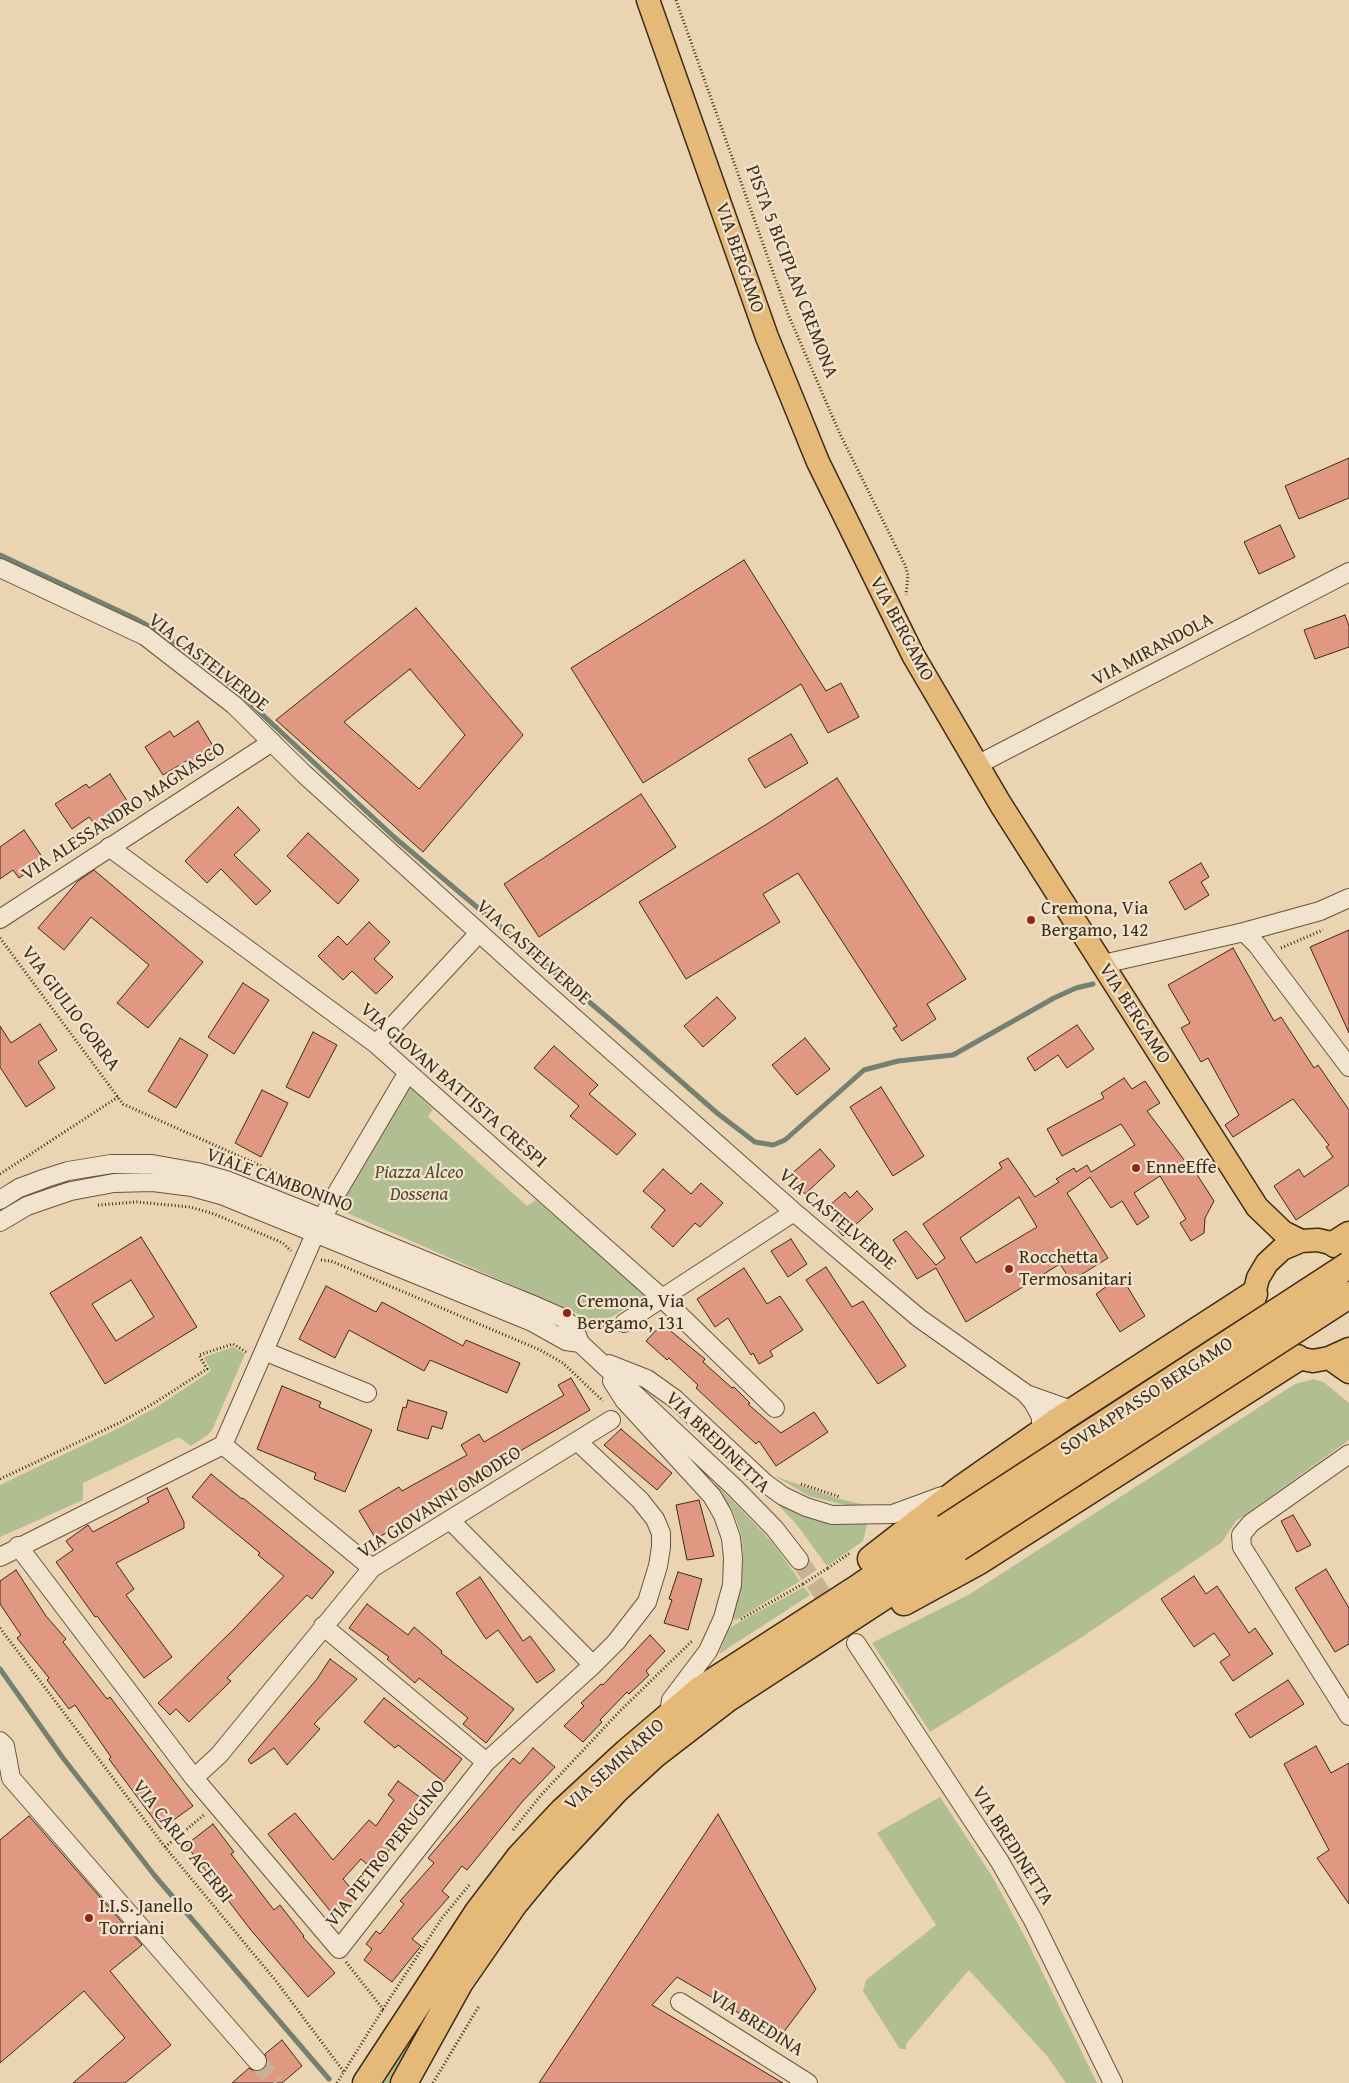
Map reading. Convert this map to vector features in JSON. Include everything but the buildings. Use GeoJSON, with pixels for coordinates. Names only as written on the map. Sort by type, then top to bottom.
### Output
{"type":"FeatureCollection","features":[{"type":"Feature","properties":{"kind":"highway","name":"SOVRAPPASSO BERGAMO"},"geometry":{"type":"LineString","coordinates":[[951,1538],[1346,1249]]}},
{"type":"Feature","properties":{"kind":"highway"},"geometry":{"type":"LineString","coordinates":[[799,1638],[846,1579],[961,1489],[1074,1411],[1254,1294]]}},
{"type":"Feature","properties":{"kind":"highway","name":"SOVRAPPASSO BERGAMO"},"geometry":{"type":"LineString","coordinates":[[951,1538],[1349,1295]]}},
{"type":"Feature","properties":{"kind":"highway"},"geometry":{"type":"LineString","coordinates":[[1175,1346],[1201,1353],[1218,1371],[1223,1384],[1224,1396],[1218,1409]]}},
{"type":"Feature","properties":{"kind":"highway"},"geometry":{"type":"LineString","coordinates":[[799,1638],[873,1618],[978,1561],[1297,1358]]}},
{"type":"Feature","properties":{"kind":"highway","name":"VIA SEMINARIO"},"geometry":{"type":"LineString","coordinates":[[404,2083],[460,1982],[514,1904],[547,1864],[616,1790],[654,1755],[728,1698],[858,1588],[951,1538]]}},
{"type":"Feature","properties":{"kind":"highway","name":"VIA SEMINARIO"},"geometry":{"type":"LineString","coordinates":[[355,2077],[519,1858],[563,1811],[669,1715],[700,1690],[799,1638]]}},
{"type":"Feature","properties":{"kind":"main road","name":"VIA BERGAMO"},"geometry":{"type":"LineString","coordinates":[[648,0],[767,337],[818,462],[913,655],[978,765],[1257,1207],[1283,1232],[1301,1241]]}},
{"type":"Feature","properties":{"kind":"main road","name":"VIA BERGAMO"},"geometry":{"type":"LineString","coordinates":[[1257,1207],[1267,1243],[1266,1263]]}},
{"type":"Feature","properties":{"kind":"main road","name":"VIA BERGAMO"},"geometry":{"type":"LineString","coordinates":[[1346,1249],[1318,1240],[1301,1241],[1282,1249],[1266,1263],[1258,1278],[1254,1294],[1254,1311],[1260,1327],[1269,1341],[1282,1352],[1297,1358],[1313,1361],[1339,1354],[1349,1372]]}},
{"type":"Feature","properties":{"kind":"street","name":"VIA CASTELVERDE"},"geometry":{"type":"LineString","coordinates":[[0,568],[145,636],[234,706],[479,933],[794,1212],[919,1318],[1025,1394],[1033,1402],[1041,1416],[1041,1433]]}},
{"type":"Feature","properties":{"kind":"street","name":"VIA MIRANDOLA"},"geometry":{"type":"LineString","coordinates":[[978,765],[1349,572]]}},
{"type":"Feature","properties":{"kind":"street","name":"VIA ALESSANDRO MAGNASCO"},"geometry":{"type":"LineString","coordinates":[[0,918],[272,742]]}},
{"type":"Feature","properties":{"kind":"street","name":"VIA GIOVAN BATTISTA CRESPI"},"geometry":{"type":"LineString","coordinates":[[109,847],[376,1044],[662,1298],[775,1408]]}},
{"type":"Feature","properties":{"kind":"street"},"geometry":{"type":"LineString","coordinates":[[1103,964],[1244,932],[1320,911],[1349,898]]}},
{"type":"Feature","properties":{"kind":"street"},"geometry":{"type":"LineString","coordinates":[[1244,932],[1349,1066]]}},
{"type":"Feature","properties":{"kind":"street"},"geometry":{"type":"LineString","coordinates":[[376,1044],[479,933]]}},
{"type":"Feature","properties":{"kind":"street"},"geometry":{"type":"LineString","coordinates":[[0,1557],[18,1546],[223,1446],[318,1226],[408,1072]]}},
{"type":"Feature","properties":{"kind":"street","name":"VIALE CAMBONINO"},"geometry":{"type":"LineString","coordinates":[[0,1200],[19,1188],[68,1171],[111,1164],[152,1164],[197,1172],[229,1181],[318,1226]]}},
{"type":"Feature","properties":{"kind":"street","name":"VIALE CAMBONINO"},"geometry":{"type":"LineString","coordinates":[[0,1222],[27,1206],[71,1191],[114,1183],[153,1182],[192,1187],[318,1226],[563,1318],[574,1328],[580,1344],[600,1361]]}},
{"type":"Feature","properties":{"kind":"street"},"geometry":{"type":"LineString","coordinates":[[624,1323],[794,1212]]}},
{"type":"Feature","properties":{"kind":"street"},"geometry":{"type":"LineString","coordinates":[[262,1356],[367,1393]]}},
{"type":"Feature","properties":{"kind":"street"},"geometry":{"type":"LineString","coordinates":[[600,1361],[647,1379],[675,1399],[765,1483],[783,1496],[806,1508],[832,1515],[893,1514],[961,1489]]}},
{"type":"Feature","properties":{"kind":"street"},"geometry":{"type":"LineString","coordinates":[[600,1361],[624,1400],[700,1482],[723,1515],[731,1538],[733,1558],[732,1585],[723,1618],[708,1650],[671,1700],[669,1715]]}},
{"type":"Feature","properties":{"kind":"street","name":"VIA BREDINETTA"},"geometry":{"type":"LineString","coordinates":[[600,1361],[735,1488],[775,1529],[799,1560]]}},
{"type":"Feature","properties":{"kind":"street","name":"VIA CASTELVERDE"},"geometry":{"type":"LineString","coordinates":[[1025,1394],[1074,1411]]}},
{"type":"Feature","properties":{"kind":"street","name":"VIA GIOVANNI OMODEO"},"geometry":{"type":"LineString","coordinates":[[194,1778],[218,1755],[372,1568],[611,1420]]}},
{"type":"Feature","properties":{"kind":"street","name":"VIA PIETRO PERUGINO"},"geometry":{"type":"LineString","coordinates":[[18,1546],[194,1778],[339,1949],[486,1762],[593,1666],[616,1642],[647,1602],[658,1566],[661,1533],[655,1519],[640,1500],[577,1441]]}},
{"type":"Feature","properties":{"kind":"street"},"geometry":{"type":"LineString","coordinates":[[223,1446],[372,1568]]}},
{"type":"Feature","properties":{"kind":"street"},"geometry":{"type":"LineString","coordinates":[[1349,1454],[1251,1523],[1240,1535],[1242,1547],[1349,1716]]}},
{"type":"Feature","properties":{"kind":"street"},"geometry":{"type":"LineString","coordinates":[[450,1520],[593,1666]]}},
{"type":"Feature","properties":{"kind":"street"},"geometry":{"type":"LineString","coordinates":[[323,1626],[486,1762]]}},
{"type":"Feature","properties":{"kind":"street","name":"VIA BREDINETTA"},"geometry":{"type":"LineString","coordinates":[[856,1643],[1000,1862],[1033,1920],[1113,2083]]}},
{"type":"Feature","properties":{"kind":"street"},"geometry":{"type":"LineString","coordinates":[[0,1741],[5,1746],[11,1778],[257,2061]]}},
{"type":"Feature","properties":{"kind":"street","name":"VIA BREDINA"},"geometry":{"type":"LineString","coordinates":[[680,2002],[808,2083]]}},
{"type":"Feature","properties":{"kind":"street"},"geometry":{"type":"LineString","coordinates":[[417,2083],[447,2005]]}},
{"type":"Feature","properties":{"kind":"path","name":"PISTA 5 BICIPLAN CREMONA"},"geometry":{"type":"LineString","coordinates":[[676,0],[788,314],[840,434],[908,575]]}},
{"type":"Feature","properties":{"kind":"path"},"geometry":{"type":"LineString","coordinates":[[1276,950],[1331,926]]}},
{"type":"Feature","properties":{"kind":"path","name":"VIA GIULIO GORRA"},"geometry":{"type":"LineString","coordinates":[[0,938],[124,1104],[333,1199]]}},
{"type":"Feature","properties":{"kind":"path"},"geometry":{"type":"LineString","coordinates":[[0,1174],[118,1097]]}},
{"type":"Feature","properties":{"kind":"path"},"geometry":{"type":"LineString","coordinates":[[96,1206],[137,1202],[190,1207],[214,1214],[283,1243],[288,1249],[316,1263],[324,1260],[331,1261],[540,1350],[563,1363],[604,1402]]}},
{"type":"Feature","properties":{"kind":"path"},"geometry":{"type":"LineString","coordinates":[[0,1479],[121,1422],[156,1402],[207,1369],[199,1355],[233,1344],[262,1356]]}},
{"type":"Feature","properties":{"kind":"path"},"geometry":{"type":"LineString","coordinates":[[798,1482],[844,1498]]}},
{"type":"Feature","properties":{"kind":"path"},"geometry":{"type":"LineString","coordinates":[[723,1618],[735,1622],[828,1568]]}},
{"type":"Feature","properties":{"kind":"path","name":"VIA CARLO ACERBI"},"geometry":{"type":"LineString","coordinates":[[0,1628],[166,1847],[355,2077]]}},
{"type":"Feature","properties":{"kind":"path"},"geometry":{"type":"LineString","coordinates":[[166,1847],[216,1805]]}},
{"type":"Feature","properties":{"kind":"path"},"geometry":{"type":"LineString","coordinates":[[433,2083],[479,2006]]}},
{"type":"Feature","properties":{"kind":"path"},"geometry":{"type":"LineString","coordinates":[[338,2083],[355,2077],[382,2009]]}},
{"type":"Feature","properties":{"kind":"green space","name":"Piazza Alceo Dossena"},"geometry":{"type":"Polygon","coordinates":[[[410,1087],[433,1109],[428,1117],[527,1206],[536,1200],[645,1295],[601,1324],[338,1209],[410,1087]]]}},
{"type":"Feature","properties":{"kind":"green space"},"geometry":{"type":"Polygon","coordinates":[[[233,1347],[245,1354],[213,1428],[208,1435],[191,1446],[179,1437],[83,1483],[83,1500],[0,1537],[0,1485],[123,1426],[158,1406],[211,1371],[204,1357],[233,1347]]]}},
{"type":"Feature","properties":{"kind":"green space"},"geometry":{"type":"Polygon","coordinates":[[[1314,1379],[1325,1383],[1349,1403],[1349,1440],[1236,1521],[1222,1542],[1082,1637],[930,1732],[872,1643],[970,1594],[1295,1384],[1314,1379]]]}},
{"type":"Feature","properties":{"kind":"green space"},"geometry":{"type":"Polygon","coordinates":[[[775,1476],[836,1498],[866,1505],[864,1507],[853,1507],[809,1496],[775,1476]]]}},
{"type":"Feature","properties":{"kind":"green space"},"geometry":{"type":"Polygon","coordinates":[[[716,1484],[772,1542],[800,1581],[736,1620],[733,1618],[741,1584],[743,1557],[741,1534],[733,1511],[715,1486],[716,1484]]]}},
{"type":"Feature","properties":{"kind":"green space"},"geometry":{"type":"Polygon","coordinates":[[[763,1488],[864,1521],[867,1525],[863,1541],[827,1566],[797,1525],[763,1488]]]}},
{"type":"Feature","properties":{"kind":"green space"},"geometry":{"type":"Polygon","coordinates":[[[804,1587],[810,1595],[719,1654],[729,1628],[804,1587]]]}},
{"type":"Feature","properties":{"kind":"green space"},"geometry":{"type":"Polygon","coordinates":[[[940,1797],[992,1876],[1026,1939],[1097,2083],[1066,2083],[1047,2056],[969,1970],[906,2044],[906,2049],[900,2049],[863,1991],[866,1980],[936,1925],[877,1833],[940,1797]]]}},
{"type":"Feature","properties":{"kind":"green space"},"geometry":{"type":"Polygon","coordinates":[[[417,2020],[393,2083],[378,2083],[417,2020]]]}},
{"type":"Feature","properties":{"kind":"waterway"},"geometry":{"type":"LineString","coordinates":[[0,555],[134,618],[161,633],[224,679],[394,837],[620,1028],[717,1113],[755,1142],[773,1145],[785,1140],[864,1070],[898,1061],[953,1055],[1054,998],[1076,988],[1093,984]]}},
{"type":"Feature","properties":{"kind":"waterway"},"geometry":{"type":"LineString","coordinates":[[0,1669],[63,1758],[155,1876],[329,2079]]}},
{"type":"Feature","properties":{"kind":"tunnel"},"geometry":{"type":"LineString","coordinates":[[799,1560],[837,1615]]}},
{"type":"Feature","properties":{"kind":"tunnel"},"geometry":{"type":"LineString","coordinates":[[257,2061],[276,2083]]}},
{"type":"Feature","properties":{"kind":"place","name":"Cremona, Via Bergamo, 142"},"geometry":{"type":"Point","coordinates":[1031,920]}},
{"type":"Feature","properties":{"kind":"place","name":"EnneEffe"},"geometry":{"type":"Point","coordinates":[1136,1168]}},
{"type":"Feature","properties":{"kind":"place","name":"Rocchetta Termosanitari"},"geometry":{"type":"Point","coordinates":[1009,1269]}},
{"type":"Feature","properties":{"kind":"place","name":"Cremona, Via Bergamo, 131"},"geometry":{"type":"Point","coordinates":[567,1313]}},
{"type":"Feature","properties":{"kind":"place","name":"I.I.S. Janello Torriani"},"geometry":{"type":"Point","coordinates":[89,1918]}}]}
